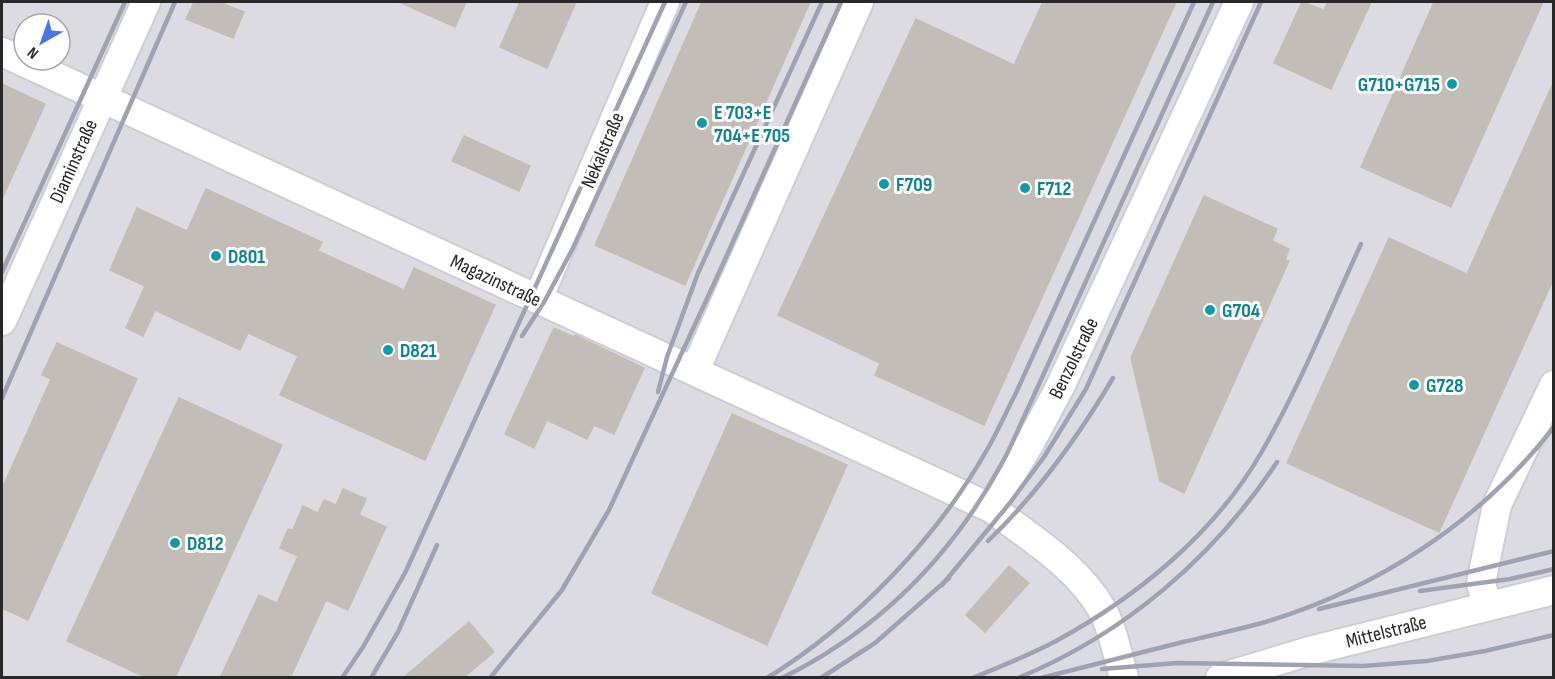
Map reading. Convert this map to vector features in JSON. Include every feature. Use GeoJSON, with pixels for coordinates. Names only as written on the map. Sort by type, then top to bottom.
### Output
{"type":"FeatureCollection","features":[{"type":"Feature","properties":{"kind":"street","name":"Diaminstraße"},"geometry":{"type":"LineString","coordinates":[[2,321],[146,2]]}},
{"type":"Feature","properties":{"kind":"street","name":"Nekalstraße"},"geometry":{"type":"LineString","coordinates":[[538,299],[665,2]]}},
{"type":"Feature","properties":{"kind":"street"},"geometry":{"type":"LineString","coordinates":[[695,370],[859,2]]}},
{"type":"Feature","properties":{"kind":"street","name":"Benzolstraße"},"geometry":{"type":"LineString","coordinates":[[991,507],[1060,387],[1239,2]]}},
{"type":"Feature","properties":{"kind":"street","name":"Magazinstraße"},"geometry":{"type":"LineString","coordinates":[[2,52],[991,507]]}},
{"type":"Feature","properties":{"kind":"street"},"geometry":{"type":"LineString","coordinates":[[1487,606],[1481,584],[1497,505],[1554,385]]}},
{"type":"Feature","properties":{"kind":"street"},"geometry":{"type":"LineString","coordinates":[[991,507],[1054,555],[1088,589],[1104,612],[1124,678]]}},
{"type":"Feature","properties":{"kind":"street","name":"Mittelstraße"},"geometry":{"type":"LineString","coordinates":[[1221,678],[1313,650],[1554,590]]}},
{"type":"Feature","properties":{"kind":"shaded area"},"geometry":{"type":"Polygon","coordinates":[[[2,2],[1553,2],[1553,677],[2,677],[2,2]]]}},
{"type":"Feature","properties":{"kind":"building"},"geometry":{"type":"Polygon","coordinates":[[[194,2],[219,2],[244,12],[233,38],[186,19],[194,2]]]}},
{"type":"Feature","properties":{"kind":"building"},"geometry":{"type":"Polygon","coordinates":[[[399,2],[466,2],[455,27],[399,2]]]}},
{"type":"Feature","properties":{"kind":"building"},"geometry":{"type":"Polygon","coordinates":[[[520,2],[576,2],[547,68],[500,47],[520,2]]]}},
{"type":"Feature","properties":{"kind":"building","name":"E 703+E 704+E 705"},"geometry":{"type":"Polygon","coordinates":[[[702,2],[810,2],[685,285],[595,245],[702,2]]]}},
{"type":"Feature","properties":{"kind":"building"},"geometry":{"type":"Polygon","coordinates":[[[1043,2],[1176,2],[984,425],[875,375],[880,363],[778,315],[916,19],[1014,65],[1043,2]]]}},
{"type":"Feature","properties":{"kind":"building"},"geometry":{"type":"Polygon","coordinates":[[[1302,2],[1324,10],[1328,2],[1371,2],[1331,89],[1274,63],[1302,2]]]}},
{"type":"Feature","properties":{"kind":"building","name":"G710+G715"},"geometry":{"type":"Polygon","coordinates":[[[1434,2],[1543,2],[1451,207],[1361,167],[1434,2]]]}},
{"type":"Feature","properties":{"kind":"building","name":"G728"},"geometry":{"type":"Polygon","coordinates":[[[1554,81],[1554,278],[1439,532],[1287,463],[1389,238],[1467,274],[1554,81]]]}},
{"type":"Feature","properties":{"kind":"building"},"geometry":{"type":"Polygon","coordinates":[[[2,84],[45,104],[2,199],[2,84]]]}},
{"type":"Feature","properties":{"kind":"building"},"geometry":{"type":"Polygon","coordinates":[[[464,136],[530,166],[519,191],[452,161],[464,136]]]}},
{"type":"Feature","properties":{"kind":"building"},"geometry":{"type":"Polygon","coordinates":[[[206,189],[322,242],[318,251],[404,290],[414,268],[495,305],[425,460],[280,395],[298,356],[248,333],[240,350],[155,310],[143,336],[126,328],[145,286],[110,270],[137,208],[187,231],[206,189]]]}},
{"type":"Feature","properties":{"kind":"building","name":"G704"},"geometry":{"type":"Polygon","coordinates":[[[1204,196],[1277,229],[1272,241],[1289,249],[1285,260],[1289,261],[1184,493],[1160,481],[1131,358],[1204,196]]]}},
{"type":"Feature","properties":{"kind":"building"},"geometry":{"type":"Polygon","coordinates":[[[554,328],[574,337],[575,335],[644,368],[614,434],[594,425],[587,439],[547,420],[534,448],[505,434],[554,328]]]}},
{"type":"Feature","properties":{"kind":"building"},"geometry":{"type":"Polygon","coordinates":[[[57,343],[137,379],[28,620],[2,608],[2,489],[51,379],[42,375],[57,343]]]}},
{"type":"Feature","properties":{"kind":"building","name":"D812"},"geometry":{"type":"Polygon","coordinates":[[[179,398],[282,445],[175,678],[147,678],[67,641],[179,398]]]}},
{"type":"Feature","properties":{"kind":"building"},"geometry":{"type":"Polygon","coordinates":[[[732,414],[847,465],[767,645],[652,593],[732,414]]]}},
{"type":"Feature","properties":{"kind":"building"},"geometry":{"type":"Polygon","coordinates":[[[343,489],[366,499],[359,515],[386,527],[348,610],[326,600],[290,678],[220,678],[259,595],[277,603],[298,556],[280,548],[288,529],[293,530],[303,506],[318,513],[324,500],[336,505],[343,489]]]}},
{"type":"Feature","properties":{"kind":"building"},"geometry":{"type":"Polygon","coordinates":[[[1009,566],[1029,583],[985,632],[966,615],[1009,566]]]}},
{"type":"Feature","properties":{"kind":"building"},"geometry":{"type":"Polygon","coordinates":[[[469,622],[494,652],[463,678],[403,678],[469,622]]]}},
{"type":"Feature","properties":{"kind":"railway"},"geometry":{"type":"LineString","coordinates":[[2,272],[125,2]]}},
{"type":"Feature","properties":{"kind":"railway"},"geometry":{"type":"LineString","coordinates":[[2,398],[175,2]]}},
{"type":"Feature","properties":{"kind":"railway"},"geometry":{"type":"LineString","coordinates":[[342,678],[363,647],[405,573],[665,2]]}},
{"type":"Feature","properties":{"kind":"railway"},"geometry":{"type":"LineString","coordinates":[[522,336],[544,302],[572,250],[686,2]]}},
{"type":"Feature","properties":{"kind":"railway"},"geometry":{"type":"LineString","coordinates":[[658,392],[667,357],[698,273],[822,2]]}},
{"type":"Feature","properties":{"kind":"railway"},"geometry":{"type":"LineString","coordinates":[[490,678],[562,590],[609,510],[841,2]]}},
{"type":"Feature","properties":{"kind":"railway"},"geometry":{"type":"LineString","coordinates":[[767,678],[832,632],[892,576],[945,514],[968,481],[992,442],[1015,395],[1194,2]]}},
{"type":"Feature","properties":{"kind":"railway"},"geometry":{"type":"LineString","coordinates":[[782,678],[849,638],[908,589],[959,531],[981,499],[1012,443],[1213,2]]}},
{"type":"Feature","properties":{"kind":"railway"},"geometry":{"type":"LineString","coordinates":[[942,585],[1009,504],[1044,457],[1086,389],[1261,2]]}},
{"type":"Feature","properties":{"kind":"railway"},"geometry":{"type":"LineString","coordinates":[[973,678],[1046,646],[1116,604],[1172,560],[1221,510],[1242,482],[1275,428],[1361,244]]}},
{"type":"Feature","properties":{"kind":"railway"},"geometry":{"type":"LineString","coordinates":[[988,541],[1056,464],[1086,422],[1113,378]]}},
{"type":"Feature","properties":{"kind":"railway"},"geometry":{"type":"LineString","coordinates":[[1041,678],[1262,623],[1305,609],[1346,591],[1423,548],[1459,522],[1493,493],[1554,427]]}},
{"type":"Feature","properties":{"kind":"railway"},"geometry":{"type":"LineString","coordinates":[[1018,678],[1095,639],[1164,589],[1225,530],[1277,462]]}},
{"type":"Feature","properties":{"kind":"railway"},"geometry":{"type":"LineString","coordinates":[[371,678],[398,632],[437,545]]}},
{"type":"Feature","properties":{"kind":"railway"},"geometry":{"type":"LineString","coordinates":[[1319,609],[1554,551]]}},
{"type":"Feature","properties":{"kind":"railway"},"geometry":{"type":"LineString","coordinates":[[1420,591],[1510,579],[1554,569]]}},
{"type":"Feature","properties":{"kind":"railway"},"geometry":{"type":"LineString","coordinates":[[821,678],[875,643],[949,578]]}},
{"type":"Feature","properties":{"kind":"railway"},"geometry":{"type":"LineString","coordinates":[[1102,669],[1177,663],[1363,666],[1427,661],[1485,651],[1554,635]]}},
{"type":"Feature","properties":{"kind":"place","name":"G710+G715"},"geometry":{"type":"Point","coordinates":[1452,84]}},
{"type":"Feature","properties":{"kind":"place","name":"E 703+E 704+E 705"},"geometry":{"type":"Point","coordinates":[702,123]}},
{"type":"Feature","properties":{"kind":"place","name":"F709"},"geometry":{"type":"Point","coordinates":[884,184]}},
{"type":"Feature","properties":{"kind":"place","name":"F712"},"geometry":{"type":"Point","coordinates":[1025,188]}},
{"type":"Feature","properties":{"kind":"place","name":"D801"},"geometry":{"type":"Point","coordinates":[216,256]}},
{"type":"Feature","properties":{"kind":"place","name":"G704"},"geometry":{"type":"Point","coordinates":[1210,310]}},
{"type":"Feature","properties":{"kind":"place","name":"D821"},"geometry":{"type":"Point","coordinates":[388,350]}},
{"type":"Feature","properties":{"kind":"place","name":"G728"},"geometry":{"type":"Point","coordinates":[1414,385]}},
{"type":"Feature","properties":{"kind":"place","name":"D812"},"geometry":{"type":"Point","coordinates":[175,543]}}]}
